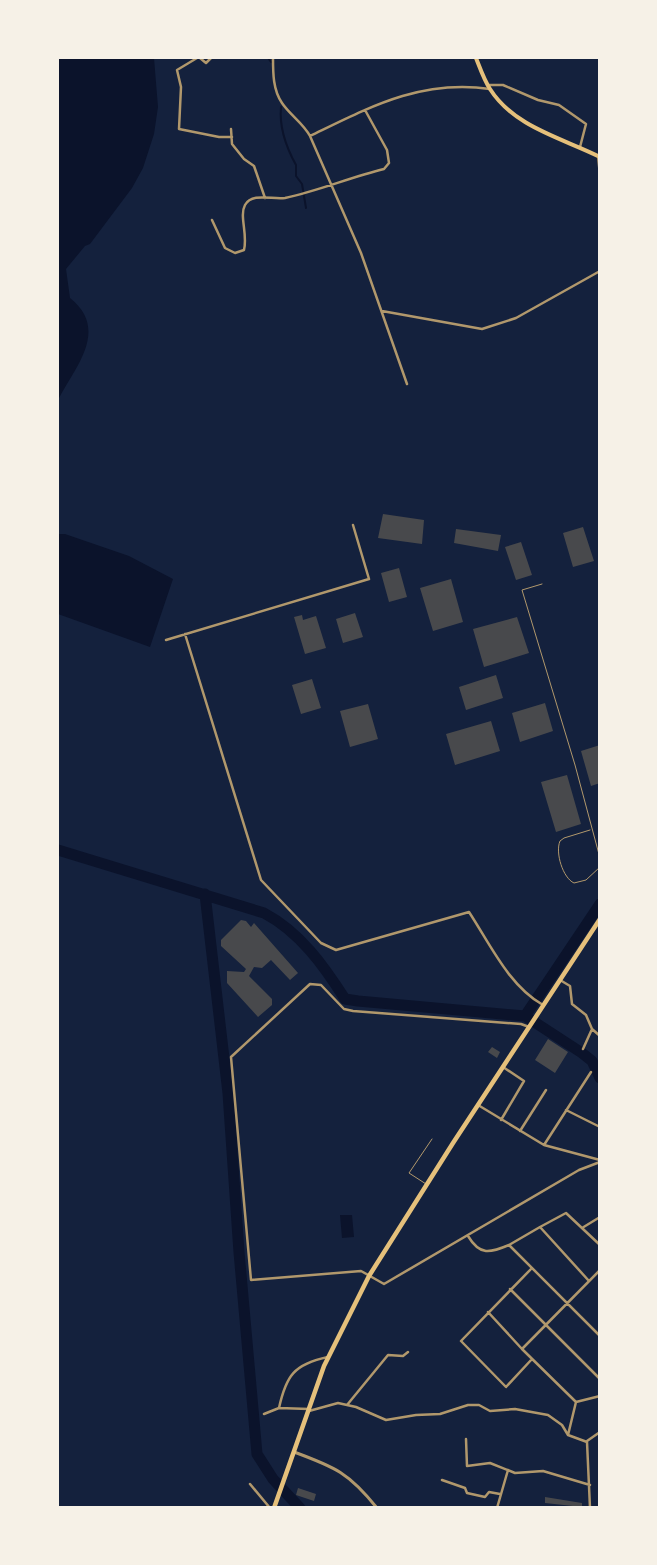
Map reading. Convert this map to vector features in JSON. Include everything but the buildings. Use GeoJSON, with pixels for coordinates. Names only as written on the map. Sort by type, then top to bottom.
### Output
{"type":"FeatureCollection","features":[{"type":"Feature","properties":{"kind":"highway"},"geometry":{"type":"LineString","coordinates":[[274,1508],[328,1356],[369,1276],[426,1185],[600,919]]}},
{"type":"Feature","properties":{"kind":"main road"},"geometry":{"type":"LineString","coordinates":[[476,58],[489,87],[516,116],[543,132],[599,156]]}},
{"type":"Feature","properties":{"kind":"street"},"geometry":{"type":"LineString","coordinates":[[211,58],[206,63],[198,58],[177,70],[181,87],[179,129],[219,137],[232,137]]}},
{"type":"Feature","properties":{"kind":"street"},"geometry":{"type":"LineString","coordinates":[[273,58],[275,86],[282,103],[304,125],[310,136],[352,232],[382,311],[406,384]]}},
{"type":"Feature","properties":{"kind":"street"},"geometry":{"type":"LineString","coordinates":[[310,136],[397,96],[455,86],[489,87],[503,85],[538,100],[559,105],[586,124],[580,148]]}},
{"type":"Feature","properties":{"kind":"street"},"geometry":{"type":"LineString","coordinates":[[212,220],[225,248],[235,253],[244,250],[247,239],[243,217],[244,206],[248,201],[265,198],[283,199],[384,170],[389,163],[387,150],[364,110]]}},
{"type":"Feature","properties":{"kind":"street"},"geometry":{"type":"LineString","coordinates":[[231,129],[237,151],[254,166],[265,198]]}},
{"type":"Feature","properties":{"kind":"street"},"geometry":{"type":"LineString","coordinates":[[599,156],[600,175]]}},
{"type":"Feature","properties":{"kind":"street"},"geometry":{"type":"LineString","coordinates":[[382,311],[482,329],[516,318],[600,271]]}},
{"type":"Feature","properties":{"kind":"street"},"geometry":{"type":"LineString","coordinates":[[166,640],[369,578],[353,525]]}},
{"type":"Feature","properties":{"kind":"street"},"geometry":{"type":"LineString","coordinates":[[185,634],[261,880],[321,943],[336,950],[469,912],[510,974],[529,997],[543,1005]]}},
{"type":"Feature","properties":{"kind":"street"},"geometry":{"type":"LineString","coordinates":[[560,980],[570,986],[572,1004],[586,1015],[592,1029],[600,1036]]}},
{"type":"Feature","properties":{"kind":"street"},"geometry":{"type":"LineString","coordinates":[[530,1026],[353,1011],[344,1009],[321,985],[310,984],[231,1057],[251,1280],[361,1272],[384,1284],[468,1236],[499,1215],[579,1170],[600,1161]]}},
{"type":"Feature","properties":{"kind":"street"},"geometry":{"type":"LineString","coordinates":[[583,1049],[592,1029]]}},
{"type":"Feature","properties":{"kind":"street"},"geometry":{"type":"LineString","coordinates":[[500,1120],[524,1081],[503,1067]]}},
{"type":"Feature","properties":{"kind":"street"},"geometry":{"type":"LineString","coordinates":[[544,1145],[591,1072]]}},
{"type":"Feature","properties":{"kind":"street"},"geometry":{"type":"LineString","coordinates":[[519,1131],[546,1090]]}},
{"type":"Feature","properties":{"kind":"street"},"geometry":{"type":"LineString","coordinates":[[478,1105],[544,1145],[600,1161]]}},
{"type":"Feature","properties":{"kind":"street"},"geometry":{"type":"LineString","coordinates":[[566,1110],[600,1127]]}},
{"type":"Feature","properties":{"kind":"street"},"geometry":{"type":"LineString","coordinates":[[468,1236],[475,1248],[491,1251],[509,1244],[566,1213],[600,1245]]}},
{"type":"Feature","properties":{"kind":"street"},"geometry":{"type":"LineString","coordinates":[[582,1228],[600,1216]]}},
{"type":"Feature","properties":{"kind":"street"},"geometry":{"type":"LineString","coordinates":[[540,1227],[589,1281]]}},
{"type":"Feature","properties":{"kind":"street"},"geometry":{"type":"LineString","coordinates":[[509,1244],[531,1269],[600,1336]]}},
{"type":"Feature","properties":{"kind":"street"},"geometry":{"type":"LineString","coordinates":[[531,1269],[461,1341],[506,1386],[532,1359]]}},
{"type":"Feature","properties":{"kind":"street"},"geometry":{"type":"LineString","coordinates":[[522,1349],[600,1270]]}},
{"type":"Feature","properties":{"kind":"street"},"geometry":{"type":"LineString","coordinates":[[510,1289],[545,1326],[599,1377]]}},
{"type":"Feature","properties":{"kind":"street"},"geometry":{"type":"LineString","coordinates":[[488,1312],[522,1349],[576,1402]]}},
{"type":"Feature","properties":{"kind":"street"},"geometry":{"type":"LineString","coordinates":[[347,1405],[388,1355],[403,1356],[408,1352]]}},
{"type":"Feature","properties":{"kind":"street"},"geometry":{"type":"LineString","coordinates":[[279,1408],[286,1381],[296,1371],[317,1359],[328,1356]]}},
{"type":"Feature","properties":{"kind":"street"},"geometry":{"type":"LineString","coordinates":[[576,1402],[600,1396]]}},
{"type":"Feature","properties":{"kind":"street"},"geometry":{"type":"LineString","coordinates":[[568,1435],[576,1402]]}},
{"type":"Feature","properties":{"kind":"street"},"geometry":{"type":"LineString","coordinates":[[264,1414],[279,1408],[308,1410],[338,1404],[347,1405],[386,1420],[416,1415],[440,1414],[468,1405],[479,1405],[490,1411],[515,1409],[548,1414],[562,1425],[568,1435],[587,1442]]}},
{"type":"Feature","properties":{"kind":"street"},"geometry":{"type":"LineString","coordinates":[[590,1508],[587,1442],[591,1436],[600,1432]]}},
{"type":"Feature","properties":{"kind":"street"},"geometry":{"type":"LineString","coordinates":[[466,1439],[466,1466],[490,1463],[515,1473],[543,1471],[590,1485]]}},
{"type":"Feature","properties":{"kind":"street"},"geometry":{"type":"LineString","coordinates":[[294,1452],[345,1474],[361,1487],[377,1508]]}},
{"type":"Feature","properties":{"kind":"street"},"geometry":{"type":"LineString","coordinates":[[497,1508],[508,1470]]}},
{"type":"Feature","properties":{"kind":"street"},"geometry":{"type":"LineString","coordinates":[[442,1480],[466,1488],[467,1493],[485,1497],[489,1492],[500,1494]]}},
{"type":"Feature","properties":{"kind":"street"},"geometry":{"type":"LineString","coordinates":[[250,1484],[270,1508]]}},
{"type":"Feature","properties":{"kind":"lane"},"geometry":{"type":"LineString","coordinates":[[542,584],[522,590],[600,858]]}},
{"type":"Feature","properties":{"kind":"lane"},"geometry":{"type":"LineString","coordinates":[[591,829],[564,838],[560,841],[558,851],[566,876],[574,883],[586,880],[600,867]]}},
{"type":"Feature","properties":{"kind":"lane"},"geometry":{"type":"LineString","coordinates":[[426,1185],[409,1173],[432,1139]]}},
{"type":"Feature","properties":{"kind":"water"},"geometry":{"type":"Polygon","coordinates":[[[58,58],[154,58],[158,107],[154,134],[143,168],[132,188],[90,244],[85,246],[66,269],[70,298],[82,310],[87,323],[88,336],[80,362],[58,400],[58,58]]]}},
{"type":"Feature","properties":{"kind":"water"},"geometry":{"type":"Polygon","coordinates":[[[58,534],[65,534],[129,556],[173,579],[150,647],[58,614],[58,534]]]}},
{"type":"Feature","properties":{"kind":"water"},"geometry":{"type":"Polygon","coordinates":[[[340,1215],[352,1215],[354,1237],[342,1238],[340,1215]]]}},
{"type":"Feature","properties":{"kind":"waterway"},"geometry":{"type":"LineString","coordinates":[[268,58],[271,62]]}},
{"type":"Feature","properties":{"kind":"waterway"},"geometry":{"type":"LineString","coordinates":[[281,107],[284,137],[296,165],[296,176],[302,184],[306,208]]}},
{"type":"Feature","properties":{"kind":"waterway"},"geometry":{"type":"LineString","coordinates":[[58,850],[264,913],[300,940],[320,962],[345,999],[358,1001],[525,1016],[600,904]]}},
{"type":"Feature","properties":{"kind":"waterway"},"geometry":{"type":"LineString","coordinates":[[205,894],[228,1093],[239,1252],[257,1454],[273,1479],[300,1508]]}},
{"type":"Feature","properties":{"kind":"waterway"},"geometry":{"type":"LineString","coordinates":[[525,1016],[592,1061],[600,1078]]}}]}
